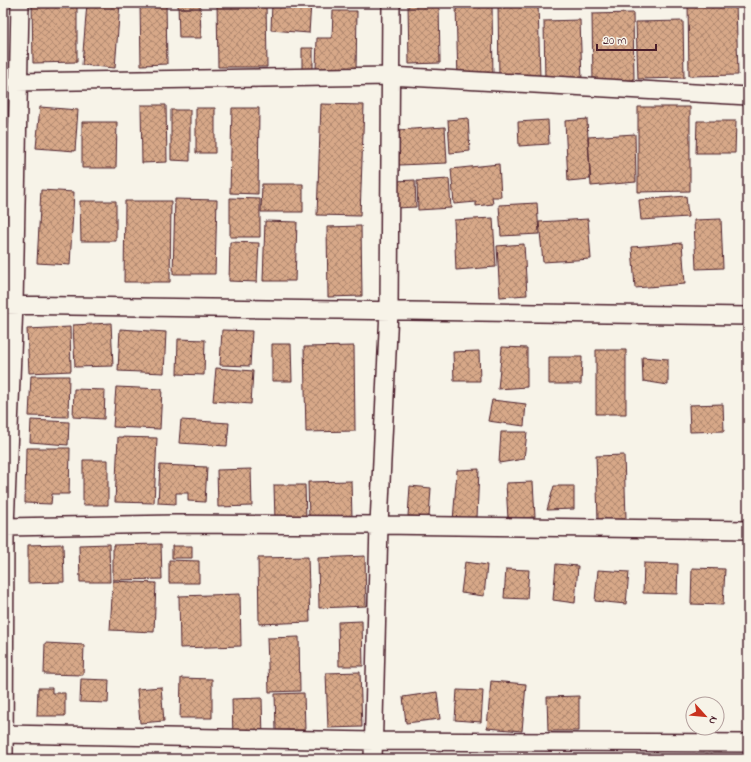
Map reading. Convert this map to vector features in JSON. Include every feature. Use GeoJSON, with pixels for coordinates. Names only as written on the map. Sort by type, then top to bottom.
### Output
{"type":"FeatureCollection","features":[{"type":"Feature","properties":{"kind":"street"},"geometry":{"type":"LineString","coordinates":[[4,759],[5,527],[9,304],[20,3]]}},
{"type":"Feature","properties":{"kind":"street"},"geometry":{"type":"LineString","coordinates":[[373,759],[379,525],[389,310],[391,3]]}},
{"type":"Feature","properties":{"kind":"street"},"geometry":{"type":"LineString","coordinates":[[18,82],[390,76],[748,96]]}},
{"type":"Feature","properties":{"kind":"street"},"geometry":{"type":"LineString","coordinates":[[9,304],[748,316]]}},
{"type":"Feature","properties":{"kind":"street"},"geometry":{"type":"LineString","coordinates":[[5,527],[176,524],[748,530]]}},
{"type":"Feature","properties":{"kind":"street"},"geometry":{"type":"LineString","coordinates":[[4,734],[374,741],[748,743]]}},
{"type":"Feature","properties":{"kind":"building"},"geometry":{"type":"Polygon","coordinates":[[[32,3],[77,3],[77,62],[33,63],[32,3]]]}},
{"type":"Feature","properties":{"kind":"building"},"geometry":{"type":"Polygon","coordinates":[[[87,3],[120,3],[115,68],[82,65],[87,3]]]}},
{"type":"Feature","properties":{"kind":"building"},"geometry":{"type":"Polygon","coordinates":[[[140,3],[166,3],[167,64],[141,65],[140,3]]]}},
{"type":"Feature","properties":{"kind":"building"},"geometry":{"type":"Polygon","coordinates":[[[178,3],[200,3],[201,38],[179,38],[178,3]]]}},
{"type":"Feature","properties":{"kind":"building"},"geometry":{"type":"Polygon","coordinates":[[[217,3],[266,3],[267,67],[218,67],[217,3]]]}},
{"type":"Feature","properties":{"kind":"building"},"geometry":{"type":"Polygon","coordinates":[[[272,3],[311,3],[309,33],[271,30],[272,3]]]}},
{"type":"Feature","properties":{"kind":"building"},"geometry":{"type":"Polygon","coordinates":[[[408,3],[439,3],[440,63],[409,64],[408,3]]]}},
{"type":"Feature","properties":{"kind":"building"},"geometry":{"type":"Polygon","coordinates":[[[498,3],[538,3],[540,78],[499,79],[498,3]]]}},
{"type":"Feature","properties":{"kind":"building"},"geometry":{"type":"Polygon","coordinates":[[[688,3],[736,3],[738,75],[689,76],[688,3]]]}},
{"type":"Feature","properties":{"kind":"building"},"geometry":{"type":"Polygon","coordinates":[[[492,4],[493,79],[458,80],[456,5],[492,4]]]}},
{"type":"Feature","properties":{"kind":"building"},"geometry":{"type":"Polygon","coordinates":[[[333,11],[357,11],[356,70],[316,69],[317,38],[332,38],[333,11]]]}},
{"type":"Feature","properties":{"kind":"building"},"geometry":{"type":"Polygon","coordinates":[[[633,13],[634,80],[593,81],[592,14],[633,13]]]}},
{"type":"Feature","properties":{"kind":"building"},"geometry":{"type":"Polygon","coordinates":[[[580,20],[582,81],[545,82],[544,21],[580,20]]]}},
{"type":"Feature","properties":{"kind":"building"},"geometry":{"type":"Polygon","coordinates":[[[683,21],[684,78],[638,79],[636,22],[683,21]]]}},
{"type":"Feature","properties":{"kind":"building"},"geometry":{"type":"Polygon","coordinates":[[[302,48],[313,48],[313,70],[302,69],[302,48]]]}},
{"type":"Feature","properties":{"kind":"building"},"geometry":{"type":"Polygon","coordinates":[[[321,104],[364,105],[360,216],[317,215],[321,104]]]}},
{"type":"Feature","properties":{"kind":"building"},"geometry":{"type":"Polygon","coordinates":[[[141,105],[166,105],[167,162],[142,163],[141,105]]]}},
{"type":"Feature","properties":{"kind":"building"},"geometry":{"type":"Polygon","coordinates":[[[40,107],[78,110],[75,151],[36,148],[40,107]]]}},
{"type":"Feature","properties":{"kind":"building"},"geometry":{"type":"Polygon","coordinates":[[[638,107],[690,107],[690,191],[638,192],[638,107]]]}},
{"type":"Feature","properties":{"kind":"building"},"geometry":{"type":"Polygon","coordinates":[[[196,108],[215,108],[215,153],[196,153],[196,108]]]}},
{"type":"Feature","properties":{"kind":"building"},"geometry":{"type":"Polygon","coordinates":[[[232,108],[259,108],[258,194],[230,193],[232,108]]]}},
{"type":"Feature","properties":{"kind":"building"},"geometry":{"type":"Polygon","coordinates":[[[171,110],[190,110],[190,161],[171,160],[171,110]]]}},
{"type":"Feature","properties":{"kind":"building"},"geometry":{"type":"Polygon","coordinates":[[[468,118],[470,151],[450,153],[448,120],[468,118]]]}},
{"type":"Feature","properties":{"kind":"building"},"geometry":{"type":"Polygon","coordinates":[[[587,119],[590,179],[568,181],[565,121],[587,119]]]}},
{"type":"Feature","properties":{"kind":"building"},"geometry":{"type":"Polygon","coordinates":[[[548,120],[549,144],[519,146],[518,122],[548,120]]]}},
{"type":"Feature","properties":{"kind":"building"},"geometry":{"type":"Polygon","coordinates":[[[697,121],[736,121],[735,153],[696,153],[697,121]]]}},
{"type":"Feature","properties":{"kind":"building"},"geometry":{"type":"Polygon","coordinates":[[[82,122],[117,122],[116,168],[82,168],[82,122]]]}},
{"type":"Feature","properties":{"kind":"building"},"geometry":{"type":"Polygon","coordinates":[[[445,127],[447,163],[399,165],[397,130],[445,127]]]}},
{"type":"Feature","properties":{"kind":"building"},"geometry":{"type":"Polygon","coordinates":[[[635,134],[636,182],[591,186],[588,137],[635,134]]]}},
{"type":"Feature","properties":{"kind":"building"},"geometry":{"type":"Polygon","coordinates":[[[499,164],[501,197],[492,197],[493,204],[476,206],[476,202],[454,204],[451,169],[499,164]]]}},
{"type":"Feature","properties":{"kind":"building"},"geometry":{"type":"Polygon","coordinates":[[[449,179],[451,208],[418,210],[417,181],[449,179]]]}},
{"type":"Feature","properties":{"kind":"building"},"geometry":{"type":"Polygon","coordinates":[[[415,180],[416,207],[396,208],[395,181],[415,180]]]}},
{"type":"Feature","properties":{"kind":"building"},"geometry":{"type":"Polygon","coordinates":[[[262,184],[303,184],[303,212],[261,212],[262,184]]]}},
{"type":"Feature","properties":{"kind":"building"},"geometry":{"type":"Polygon","coordinates":[[[41,190],[74,192],[70,265],[37,263],[41,190]]]}},
{"type":"Feature","properties":{"kind":"building"},"geometry":{"type":"Polygon","coordinates":[[[686,196],[688,217],[641,220],[639,200],[686,196]]]}},
{"type":"Feature","properties":{"kind":"building"},"geometry":{"type":"Polygon","coordinates":[[[230,198],[260,199],[260,237],[230,237],[230,198]]]}},
{"type":"Feature","properties":{"kind":"building"},"geometry":{"type":"Polygon","coordinates":[[[175,199],[217,200],[215,274],[173,274],[175,199]]]}},
{"type":"Feature","properties":{"kind":"building"},"geometry":{"type":"Polygon","coordinates":[[[80,201],[116,201],[116,241],[81,241],[80,201]]]}},
{"type":"Feature","properties":{"kind":"building"},"geometry":{"type":"Polygon","coordinates":[[[125,201],[171,201],[170,282],[124,282],[125,201]]]}},
{"type":"Feature","properties":{"kind":"building"},"geometry":{"type":"Polygon","coordinates":[[[537,203],[539,234],[501,236],[499,205],[537,203]]]}},
{"type":"Feature","properties":{"kind":"building"},"geometry":{"type":"Polygon","coordinates":[[[493,218],[496,267],[456,270],[454,220],[493,218]]]}},
{"type":"Feature","properties":{"kind":"building"},"geometry":{"type":"Polygon","coordinates":[[[588,219],[591,259],[543,262],[539,222],[588,219]]]}},
{"type":"Feature","properties":{"kind":"building"},"geometry":{"type":"Polygon","coordinates":[[[721,219],[723,268],[696,269],[694,220],[721,219]]]}},
{"type":"Feature","properties":{"kind":"building"},"geometry":{"type":"Polygon","coordinates":[[[265,221],[297,222],[295,281],[263,281],[265,221]]]}},
{"type":"Feature","properties":{"kind":"building"},"geometry":{"type":"Polygon","coordinates":[[[361,226],[362,296],[328,297],[327,227],[361,226]]]}},
{"type":"Feature","properties":{"kind":"building"},"geometry":{"type":"Polygon","coordinates":[[[230,242],[259,243],[257,282],[229,281],[230,242]]]}},
{"type":"Feature","properties":{"kind":"building"},"geometry":{"type":"Polygon","coordinates":[[[682,243],[685,284],[635,288],[632,247],[682,243]]]}},
{"type":"Feature","properties":{"kind":"building"},"geometry":{"type":"Polygon","coordinates":[[[524,244],[527,295],[500,297],[497,246],[524,244]]]}},
{"type":"Feature","properties":{"kind":"building"},"geometry":{"type":"Polygon","coordinates":[[[111,323],[113,366],[75,367],[73,325],[111,323]]]}},
{"type":"Feature","properties":{"kind":"building"},"geometry":{"type":"Polygon","coordinates":[[[70,327],[71,371],[29,373],[27,329],[70,327]]]}},
{"type":"Feature","properties":{"kind":"building"},"geometry":{"type":"Polygon","coordinates":[[[120,329],[166,332],[164,373],[118,371],[120,329]]]}},
{"type":"Feature","properties":{"kind":"building"},"geometry":{"type":"Polygon","coordinates":[[[222,330],[252,331],[250,366],[220,365],[222,330]]]}},
{"type":"Feature","properties":{"kind":"building"},"geometry":{"type":"Polygon","coordinates":[[[178,339],[205,340],[204,375],[177,374],[178,339]]]}},
{"type":"Feature","properties":{"kind":"building"},"geometry":{"type":"Polygon","coordinates":[[[272,344],[291,344],[292,381],[272,381],[272,344]]]}},
{"type":"Feature","properties":{"kind":"building"},"geometry":{"type":"Polygon","coordinates":[[[354,346],[355,431],[306,432],[304,347],[354,346]]]}},
{"type":"Feature","properties":{"kind":"building"},"geometry":{"type":"Polygon","coordinates":[[[502,347],[527,348],[527,387],[498,389],[502,347]]]}},
{"type":"Feature","properties":{"kind":"building"},"geometry":{"type":"Polygon","coordinates":[[[596,350],[626,350],[626,414],[596,414],[596,350]]]}},
{"type":"Feature","properties":{"kind":"building"},"geometry":{"type":"Polygon","coordinates":[[[479,351],[480,381],[454,381],[453,352],[479,351]]]}},
{"type":"Feature","properties":{"kind":"building"},"geometry":{"type":"Polygon","coordinates":[[[549,357],[582,357],[581,384],[549,384],[549,357]]]}},
{"type":"Feature","properties":{"kind":"building"},"geometry":{"type":"Polygon","coordinates":[[[642,357],[668,359],[668,385],[643,381],[642,357]]]}},
{"type":"Feature","properties":{"kind":"building"},"geometry":{"type":"Polygon","coordinates":[[[216,368],[253,371],[251,404],[213,401],[216,368]]]}},
{"type":"Feature","properties":{"kind":"building"},"geometry":{"type":"Polygon","coordinates":[[[31,376],[69,376],[68,417],[29,416],[31,376]]]}},
{"type":"Feature","properties":{"kind":"building"},"geometry":{"type":"Polygon","coordinates":[[[116,387],[162,389],[160,429],[113,427],[116,387]]]}},
{"type":"Feature","properties":{"kind":"building"},"geometry":{"type":"Polygon","coordinates":[[[74,389],[105,390],[104,419],[73,417],[74,389]]]}},
{"type":"Feature","properties":{"kind":"building"},"geometry":{"type":"Polygon","coordinates":[[[492,400],[526,404],[524,426],[488,421],[492,400]]]}},
{"type":"Feature","properties":{"kind":"building"},"geometry":{"type":"Polygon","coordinates":[[[723,404],[724,431],[690,432],[689,405],[723,404]]]}},
{"type":"Feature","properties":{"kind":"building"},"geometry":{"type":"Polygon","coordinates":[[[31,420],[69,422],[68,445],[30,442],[31,420]]]}},
{"type":"Feature","properties":{"kind":"building"},"geometry":{"type":"Polygon","coordinates":[[[181,420],[229,423],[227,446],[179,443],[181,420]]]}},
{"type":"Feature","properties":{"kind":"building"},"geometry":{"type":"Polygon","coordinates":[[[501,432],[527,432],[524,459],[499,463],[501,432]]]}},
{"type":"Feature","properties":{"kind":"building"},"geometry":{"type":"Polygon","coordinates":[[[118,437],[157,438],[154,503],[115,502],[118,437]]]}},
{"type":"Feature","properties":{"kind":"building"},"geometry":{"type":"Polygon","coordinates":[[[26,448],[70,448],[69,494],[52,494],[51,504],[25,503],[26,448]]]}},
{"type":"Feature","properties":{"kind":"building"},"geometry":{"type":"Polygon","coordinates":[[[624,455],[626,519],[598,520],[596,456],[624,455]]]}},
{"type":"Feature","properties":{"kind":"building"},"geometry":{"type":"Polygon","coordinates":[[[83,460],[108,460],[108,505],[83,505],[83,460]]]}},
{"type":"Feature","properties":{"kind":"building"},"geometry":{"type":"Polygon","coordinates":[[[160,465],[207,467],[205,502],[188,501],[188,493],[176,493],[176,504],[158,503],[160,465]]]}},
{"type":"Feature","properties":{"kind":"building"},"geometry":{"type":"Polygon","coordinates":[[[251,469],[252,506],[218,507],[217,470],[251,469]]]}},
{"type":"Feature","properties":{"kind":"building"},"geometry":{"type":"Polygon","coordinates":[[[479,469],[477,518],[453,521],[457,470],[479,469]]]}},
{"type":"Feature","properties":{"kind":"building"},"geometry":{"type":"Polygon","coordinates":[[[351,481],[352,518],[309,519],[308,482],[351,481]]]}},
{"type":"Feature","properties":{"kind":"building"},"geometry":{"type":"Polygon","coordinates":[[[533,482],[535,517],[508,519],[506,483],[533,482]]]}},
{"type":"Feature","properties":{"kind":"building"},"geometry":{"type":"Polygon","coordinates":[[[274,485],[305,485],[306,519],[275,520],[274,485]]]}},
{"type":"Feature","properties":{"kind":"building"},"geometry":{"type":"Polygon","coordinates":[[[410,486],[431,488],[429,517],[408,516],[410,486]]]}},
{"type":"Feature","properties":{"kind":"building"},"geometry":{"type":"Polygon","coordinates":[[[554,486],[574,486],[574,509],[547,510],[554,486]]]}},
{"type":"Feature","properties":{"kind":"building"},"geometry":{"type":"Polygon","coordinates":[[[63,544],[64,582],[28,583],[28,545],[63,544]]]}},
{"type":"Feature","properties":{"kind":"building"},"geometry":{"type":"Polygon","coordinates":[[[109,544],[110,582],[80,582],[79,545],[109,544]]]}},
{"type":"Feature","properties":{"kind":"building"},"geometry":{"type":"Polygon","coordinates":[[[161,544],[162,579],[113,580],[113,545],[161,544]]]}},
{"type":"Feature","properties":{"kind":"building"},"geometry":{"type":"Polygon","coordinates":[[[172,546],[192,546],[192,558],[172,558],[172,546]]]}},
{"type":"Feature","properties":{"kind":"building"},"geometry":{"type":"Polygon","coordinates":[[[365,556],[366,606],[319,608],[318,558],[365,556]]]}},
{"type":"Feature","properties":{"kind":"building"},"geometry":{"type":"Polygon","coordinates":[[[308,557],[310,622],[259,624],[258,558],[308,557]]]}},
{"type":"Feature","properties":{"kind":"building"},"geometry":{"type":"Polygon","coordinates":[[[169,560],[199,561],[199,583],[169,583],[169,560]]]}},
{"type":"Feature","properties":{"kind":"building"},"geometry":{"type":"Polygon","coordinates":[[[465,562],[487,565],[484,596],[461,593],[465,562]]]}},
{"type":"Feature","properties":{"kind":"building"},"geometry":{"type":"Polygon","coordinates":[[[644,563],[678,564],[677,594],[643,593],[644,563]]]}},
{"type":"Feature","properties":{"kind":"building"},"geometry":{"type":"Polygon","coordinates":[[[556,564],[578,566],[575,603],[553,600],[556,564]]]}},
{"type":"Feature","properties":{"kind":"building"},"geometry":{"type":"Polygon","coordinates":[[[692,568],[725,569],[723,605],[691,604],[692,568]]]}},
{"type":"Feature","properties":{"kind":"building"},"geometry":{"type":"Polygon","coordinates":[[[506,569],[529,570],[527,599],[504,598],[506,569]]]}},
{"type":"Feature","properties":{"kind":"building"},"geometry":{"type":"Polygon","coordinates":[[[598,570],[629,572],[626,604],[595,601],[598,570]]]}},
{"type":"Feature","properties":{"kind":"building"},"geometry":{"type":"Polygon","coordinates":[[[113,581],[156,583],[154,632],[110,630],[113,581]]]}},
{"type":"Feature","properties":{"kind":"building"},"geometry":{"type":"Polygon","coordinates":[[[240,594],[241,646],[180,648],[179,596],[240,594]]]}},
{"type":"Feature","properties":{"kind":"building"},"geometry":{"type":"Polygon","coordinates":[[[362,621],[363,666],[339,666],[338,622],[362,621]]]}},
{"type":"Feature","properties":{"kind":"building"},"geometry":{"type":"Polygon","coordinates":[[[299,637],[300,691],[269,692],[267,638],[299,637]]]}},
{"type":"Feature","properties":{"kind":"building"},"geometry":{"type":"Polygon","coordinates":[[[45,643],[84,645],[83,675],[44,674],[45,643]]]}},
{"type":"Feature","properties":{"kind":"building"},"geometry":{"type":"Polygon","coordinates":[[[360,672],[362,727],[328,728],[326,673],[360,672]]]}},
{"type":"Feature","properties":{"kind":"building"},"geometry":{"type":"Polygon","coordinates":[[[181,678],[212,679],[212,718],[180,718],[181,678]]]}},
{"type":"Feature","properties":{"kind":"building"},"geometry":{"type":"Polygon","coordinates":[[[81,679],[109,680],[108,703],[80,702],[81,679]]]}},
{"type":"Feature","properties":{"kind":"building"},"geometry":{"type":"Polygon","coordinates":[[[491,681],[526,684],[522,731],[487,728],[491,681]]]}},
{"type":"Feature","properties":{"kind":"building"},"geometry":{"type":"Polygon","coordinates":[[[161,687],[164,721],[140,723],[137,689],[161,687]]]}},
{"type":"Feature","properties":{"kind":"building"},"geometry":{"type":"Polygon","coordinates":[[[38,688],[52,688],[52,693],[65,693],[65,716],[37,716],[38,688]]]}},
{"type":"Feature","properties":{"kind":"building"},"geometry":{"type":"Polygon","coordinates":[[[457,690],[483,691],[481,722],[455,720],[457,690]]]}},
{"type":"Feature","properties":{"kind":"building"},"geometry":{"type":"Polygon","coordinates":[[[437,692],[440,719],[406,723],[403,697],[437,692]]]}},
{"type":"Feature","properties":{"kind":"building"},"geometry":{"type":"Polygon","coordinates":[[[304,693],[305,730],[276,730],[275,694],[304,693]]]}},
{"type":"Feature","properties":{"kind":"building"},"geometry":{"type":"Polygon","coordinates":[[[579,696],[579,731],[548,731],[547,697],[579,696]]]}},
{"type":"Feature","properties":{"kind":"building"},"geometry":{"type":"Polygon","coordinates":[[[262,698],[263,739],[233,739],[232,699],[262,698]]]}}]}
